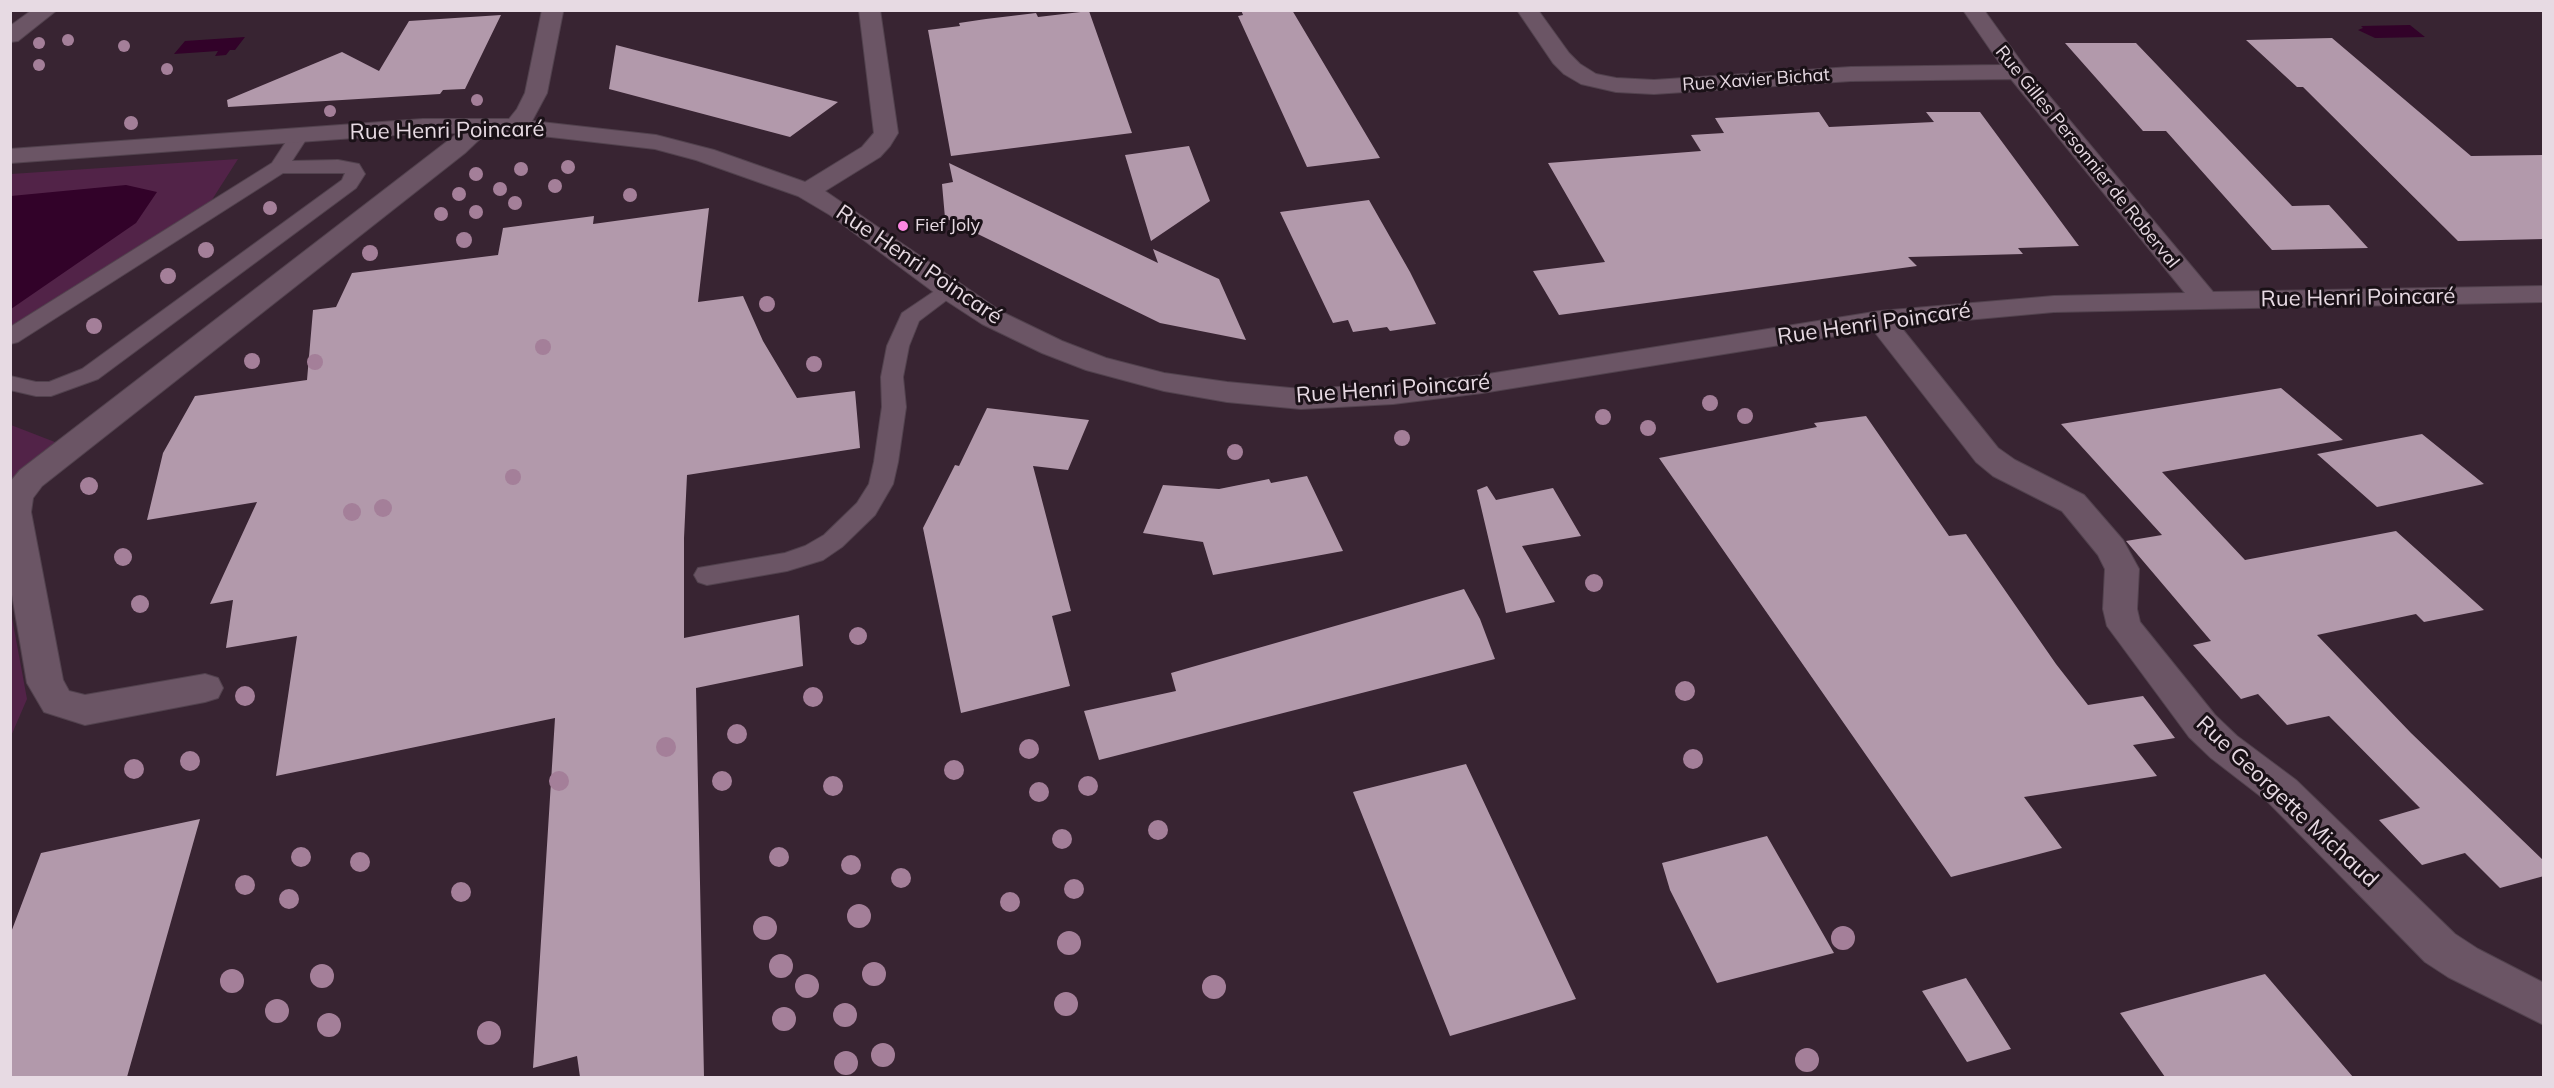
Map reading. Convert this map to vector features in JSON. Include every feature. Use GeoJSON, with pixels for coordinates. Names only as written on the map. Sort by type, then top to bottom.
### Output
{"type":"FeatureCollection","features":[{"type":"Feature","properties":{"kind":"street"},"geometry":{"type":"LineString","coordinates":[[10,36],[47,10]]}},
{"type":"Feature","properties":{"kind":"street"},"geometry":{"type":"LineString","coordinates":[[807,191],[842,172],[871,152],[882,141],[886,133],[869,10]]}},
{"type":"Feature","properties":{"kind":"street","name":"Rue Xavier Bichat"},"geometry":{"type":"LineString","coordinates":[[1527,10],[1572,69],[1589,79],[1616,86],[1654,87],[1851,74],[2017,72]]}},
{"type":"Feature","properties":{"kind":"street","name":"Rue Gilles Personnier de Roberval"},"geometry":{"type":"LineString","coordinates":[[1973,10],[2017,72],[2205,300]]}},
{"type":"Feature","properties":{"kind":"street"},"geometry":{"type":"LineString","coordinates":[[516,126],[528,111],[536,93],[552,12]]}},
{"type":"Feature","properties":{"kind":"street","name":"Rue Henri Poincaré"},"geometry":{"type":"LineString","coordinates":[[10,156],[423,126],[516,126],[656,142],[705,155],[807,191],[839,210],[949,290],[992,318],[1052,347],[1096,364],[1175,384],[1301,399],[1393,394],[1482,384],[1880,320],[2054,304],[2544,294]]}},
{"type":"Feature","properties":{"kind":"street"},"geometry":{"type":"LineString","coordinates":[[205,688],[85,710],[57,702],[45,683],[15,512],[17,496],[31,478],[456,148],[480,126]]}},
{"type":"Feature","properties":{"kind":"street","name":"Rue Georgette Michaud"},"geometry":{"type":"LineString","coordinates":[[1880,320],[1987,455],[2004,468],[2073,503],[2111,548],[2122,569],[2120,609],[2124,626],[2202,726],[2224,747],[2282,791],[2440,948],[2463,963],[2544,1005]]}},
{"type":"Feature","properties":{"kind":"lane"},"geometry":{"type":"LineString","coordinates":[[10,337],[279,167],[300,135]]}},
{"type":"Feature","properties":{"kind":"lane"},"geometry":{"type":"LineString","coordinates":[[10,383],[36,389],[51,389],[90,374],[349,184],[355,174],[352,168],[338,166],[279,167]]}},
{"type":"Feature","properties":{"kind":"lane"},"geometry":{"type":"LineString","coordinates":[[707,575],[787,562],[814,553],[833,541],[866,509],[881,484],[886,462],[894,407],[892,377],[898,346],[910,318],[949,290]]}},
{"type":"Feature","properties":{"kind":"shaded area"},"geometry":{"type":"Polygon","coordinates":[[[2410,25],[2425,37],[2375,38],[2358,30],[2363,28],[2361,26],[2410,25]]]}},
{"type":"Feature","properties":{"kind":"shaded area"},"geometry":{"type":"Polygon","coordinates":[[[245,37],[235,50],[230,50],[226,55],[215,56],[218,51],[174,54],[185,41],[245,37]]]}},
{"type":"Feature","properties":{"kind":"shaded area"},"geometry":{"type":"Polygon","coordinates":[[[238,159],[208,206],[11,327],[11,174],[238,159]]]}},
{"type":"Feature","properties":{"kind":"shaded area"},"geometry":{"type":"Polygon","coordinates":[[[126,185],[157,192],[136,223],[11,309],[11,196],[126,185]]]}},
{"type":"Feature","properties":{"kind":"shaded area"},"geometry":{"type":"Polygon","coordinates":[[[11,425],[60,444],[11,482],[11,425]]]}},
{"type":"Feature","properties":{"kind":"shaded area"},"geometry":{"type":"Polygon","coordinates":[[[10,607],[27,699],[11,736],[10,736],[10,607]]]}},
{"type":"Feature","properties":{"kind":"building"},"geometry":{"type":"Polygon","coordinates":[[[1241,10],[1292,10],[1380,158],[1307,167],[1238,16],[1243,15],[1241,10]]]}},
{"type":"Feature","properties":{"kind":"building"},"geometry":{"type":"Polygon","coordinates":[[[1089,11],[1132,133],[951,156],[928,30],[960,26],[959,23],[1036,13],[1038,17],[1089,11]]]}},
{"type":"Feature","properties":{"kind":"building"},"geometry":{"type":"Polygon","coordinates":[[[501,15],[465,89],[443,90],[440,94],[228,107],[227,100],[342,52],[379,71],[409,21],[501,15]]]}},
{"type":"Feature","properties":{"kind":"building"},"geometry":{"type":"Polygon","coordinates":[[[2332,38],[2471,156],[2544,155],[2544,239],[2458,241],[2303,87],[2297,87],[2246,40],[2332,38]]]}},
{"type":"Feature","properties":{"kind":"building"},"geometry":{"type":"Polygon","coordinates":[[[2065,43],[2136,43],[2292,206],[2329,205],[2368,248],[2272,250],[2166,131],[2143,131],[2065,43]]]}},
{"type":"Feature","properties":{"kind":"building"},"geometry":{"type":"Polygon","coordinates":[[[616,45],[838,102],[790,137],[609,89],[616,45]]]}},
{"type":"Feature","properties":{"kind":"building"},"geometry":{"type":"Polygon","coordinates":[[[1819,112],[1829,127],[1934,122],[1926,112],[1980,112],[2079,246],[2018,248],[2023,254],[1908,257],[1917,266],[1559,315],[1533,271],[1605,262],[1548,163],[1701,151],[1691,135],[1724,133],[1715,118],[1819,112]]]}},
{"type":"Feature","properties":{"kind":"building"},"geometry":{"type":"Polygon","coordinates":[[[1189,146],[1210,201],[1151,241],[1125,155],[1189,146]]]}},
{"type":"Feature","properties":{"kind":"building"},"geometry":{"type":"Polygon","coordinates":[[[949,163],[1158,263],[1153,249],[1219,279],[1246,340],[1160,323],[945,218],[942,184],[953,182],[949,163]]]}},
{"type":"Feature","properties":{"kind":"building"},"geometry":{"type":"Polygon","coordinates":[[[1369,200],[1410,272],[1436,324],[1390,331],[1387,327],[1353,332],[1348,320],[1333,323],[1280,212],[1369,200]]]}},
{"type":"Feature","properties":{"kind":"building"},"geometry":{"type":"Polygon","coordinates":[[[709,208],[698,302],[743,296],[763,341],[797,398],[855,391],[860,448],[687,475],[684,538],[684,638],[799,615],[803,666],[696,688],[704,1077],[580,1077],[577,1056],[533,1068],[555,718],[276,776],[297,636],[226,648],[233,600],[210,604],[257,502],[147,520],[163,453],[195,396],[307,380],[313,310],[336,307],[352,273],[498,255],[503,228],[594,216],[593,224],[709,208]]]}},
{"type":"Feature","properties":{"kind":"building"},"geometry":{"type":"Polygon","coordinates":[[[2281,388],[2343,440],[2162,472],[2245,560],[2396,531],[2484,610],[2424,622],[2416,614],[2317,635],[2411,733],[2544,861],[2544,876],[2500,888],[2465,853],[2422,865],[2379,820],[2420,808],[2329,716],[2287,725],[2258,694],[2241,699],[2193,645],[2211,641],[2126,541],[2162,535],[2061,424],[2281,388]]]}},
{"type":"Feature","properties":{"kind":"building"},"geometry":{"type":"Polygon","coordinates":[[[987,408],[1089,420],[1068,470],[1033,466],[1071,611],[1052,616],[1070,686],[961,713],[923,528],[955,465],[959,466],[987,408]]]}},
{"type":"Feature","properties":{"kind":"building"},"geometry":{"type":"Polygon","coordinates":[[[1866,416],[1949,536],[1966,534],[2056,664],[2088,705],[2143,696],[2175,738],[2133,745],[2157,776],[2024,797],[2062,848],[1951,877],[1659,458],[1817,427],[1814,423],[1866,416]]]}},
{"type":"Feature","properties":{"kind":"building"},"geometry":{"type":"Polygon","coordinates":[[[2422,434],[2484,484],[2377,507],[2317,454],[2422,434]]]}},
{"type":"Feature","properties":{"kind":"building"},"geometry":{"type":"Polygon","coordinates":[[[1307,476],[1343,551],[1213,575],[1203,542],[1143,533],[1163,485],[1219,489],[1269,479],[1271,483],[1307,476]]]}},
{"type":"Feature","properties":{"kind":"building"},"geometry":{"type":"Polygon","coordinates":[[[1487,486],[1496,500],[1553,488],[1581,536],[1522,546],[1555,602],[1506,613],[1477,490],[1487,486]]]}},
{"type":"Feature","properties":{"kind":"building"},"geometry":{"type":"Polygon","coordinates":[[[1464,589],[1480,619],[1495,659],[1099,760],[1084,711],[1176,691],[1171,673],[1464,589]]]}},
{"type":"Feature","properties":{"kind":"building"},"geometry":{"type":"Polygon","coordinates":[[[1466,764],[1576,999],[1450,1036],[1353,792],[1466,764]]]}},
{"type":"Feature","properties":{"kind":"building"},"geometry":{"type":"Polygon","coordinates":[[[200,819],[127,1077],[10,1077],[10,935],[41,853],[200,819]]]}},
{"type":"Feature","properties":{"kind":"building"},"geometry":{"type":"Polygon","coordinates":[[[1767,836],[1834,953],[1717,983],[1670,890],[1662,863],[1767,836]]]}},
{"type":"Feature","properties":{"kind":"building"},"geometry":{"type":"Polygon","coordinates":[[[2265,974],[2353,1077],[2165,1077],[2120,1013],[2265,974]]]}},
{"type":"Feature","properties":{"kind":"building"},"geometry":{"type":"Polygon","coordinates":[[[1966,978],[2011,1049],[1967,1062],[1922,991],[1966,978]]]}},
{"type":"Feature","properties":{"kind":"place","name":"Fief Joly"},"geometry":{"type":"Point","coordinates":[903,226]}}]}
